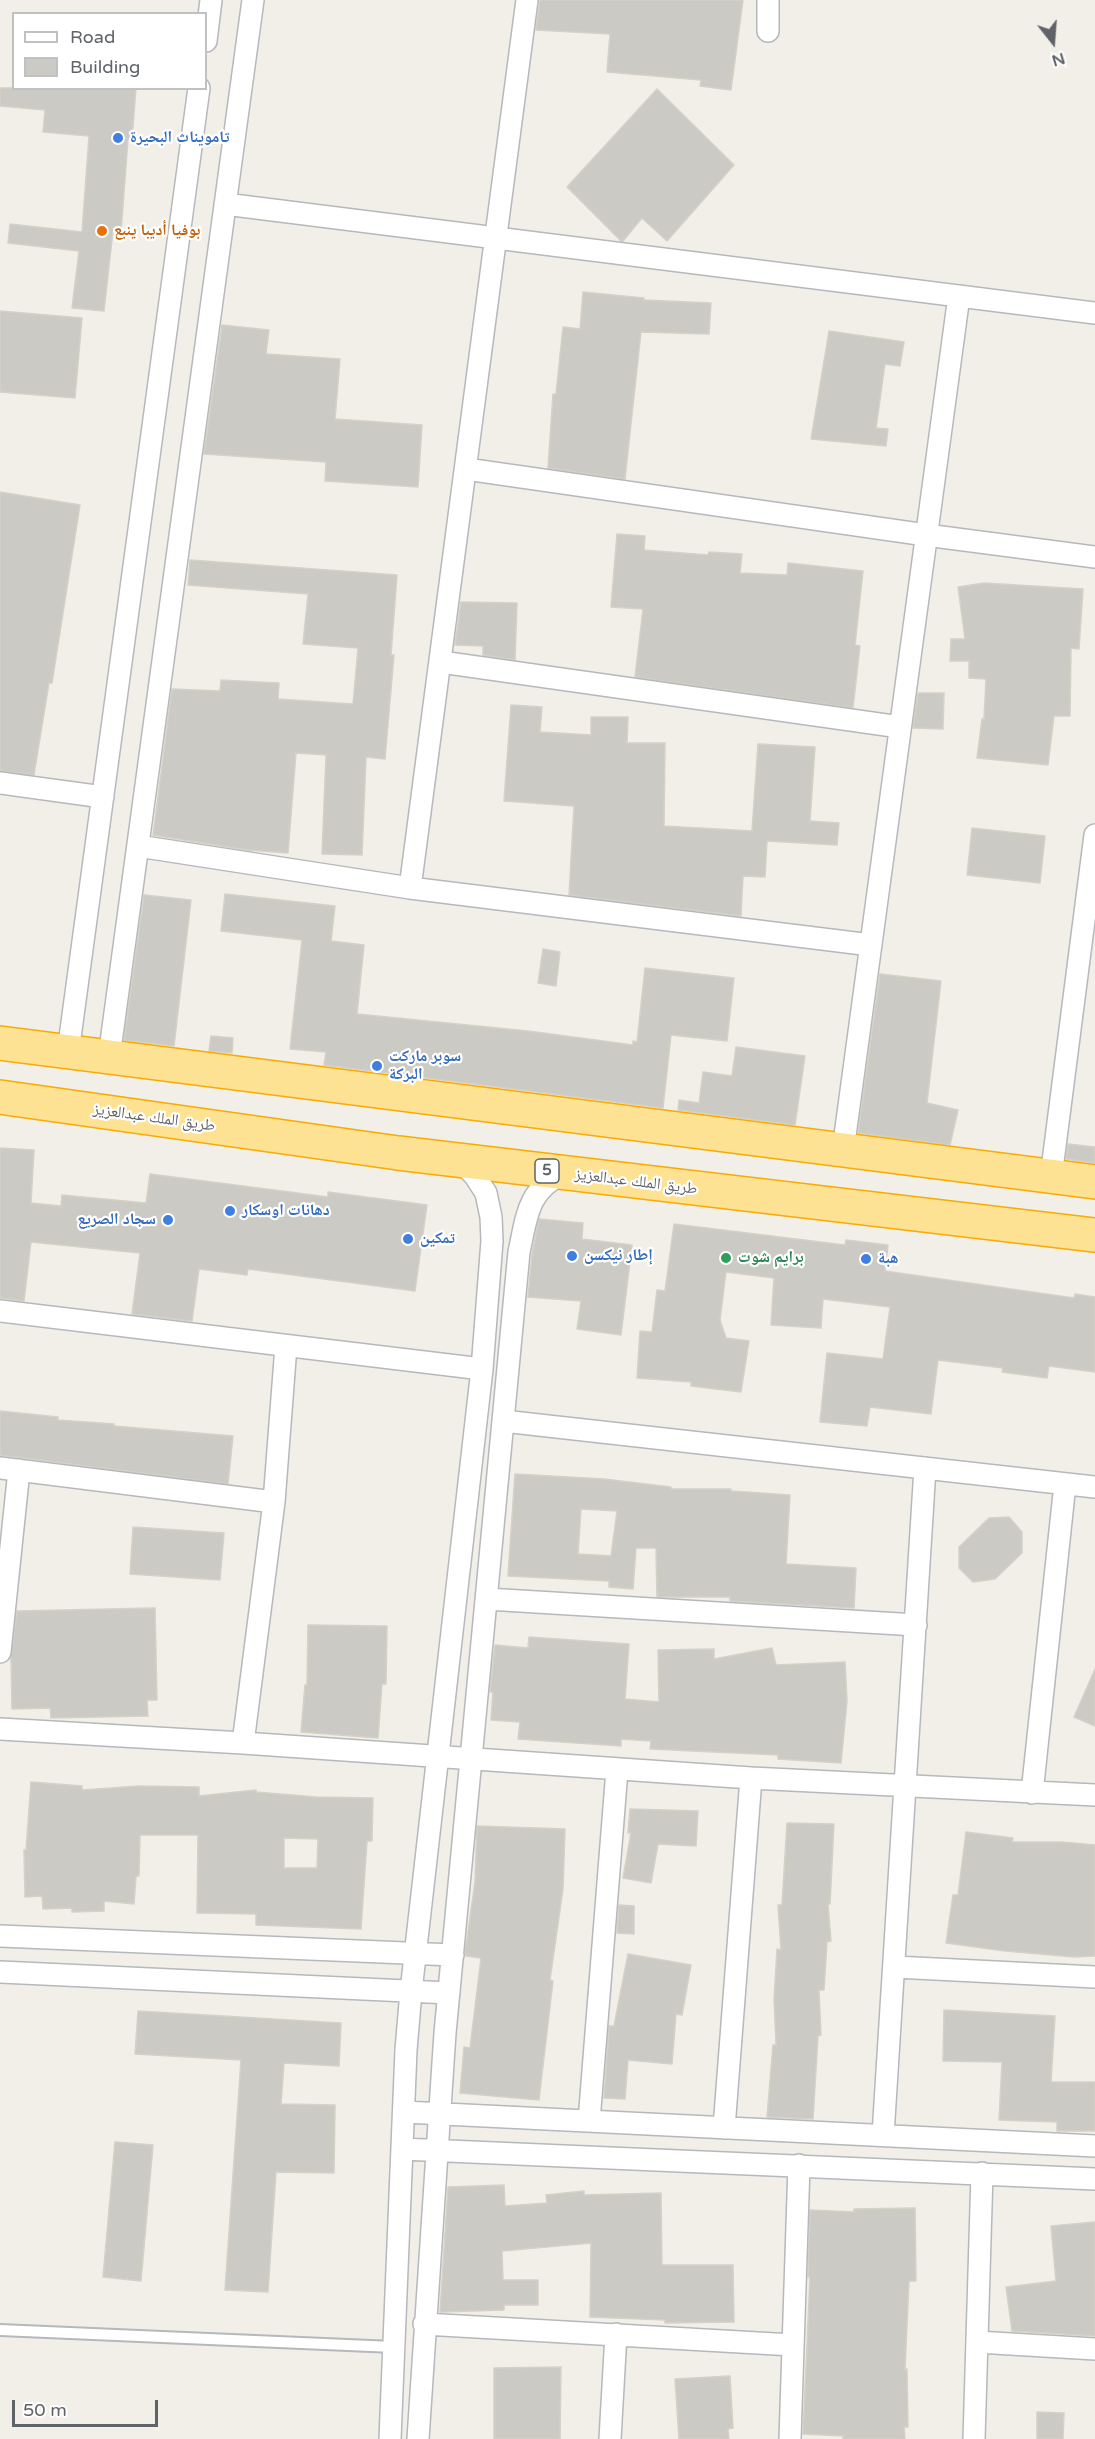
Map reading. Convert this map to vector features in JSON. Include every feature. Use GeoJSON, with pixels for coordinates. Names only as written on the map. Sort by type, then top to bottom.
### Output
{"type":"FeatureCollection","features":[{"type":"Feature","properties":{"kind":"highway"},"geometry":{"type":"LineString","coordinates":[[0,1043],[1095,1182]]}},
{"type":"Feature","properties":{"kind":"highway","name":"طريق الملك عبدالعزيز"},"geometry":{"type":"LineString","coordinates":[[0,1097],[563,1173],[1095,1235]]}},
{"type":"Feature","properties":{"kind":"street"},"geometry":{"type":"LineString","coordinates":[[207,33],[211,0]]}},
{"type":"Feature","properties":{"kind":"street"},"geometry":{"type":"LineString","coordinates":[[109,1057],[253,0]]}},
{"type":"Feature","properties":{"kind":"street"},"geometry":{"type":"LineString","coordinates":[[410,888],[527,0]]}},
{"type":"Feature","properties":{"kind":"street"},"geometry":{"type":"LineString","coordinates":[[768,0],[768,31]]}},
{"type":"Feature","properties":{"kind":"street"},"geometry":{"type":"LineString","coordinates":[[68,1052],[199,90]]}},
{"type":"Feature","properties":{"kind":"street"},"geometry":{"type":"LineString","coordinates":[[225,204],[1095,313]]}},
{"type":"Feature","properties":{"kind":"street"},"geometry":{"type":"LineString","coordinates":[[843,1150],[959,296]]}},
{"type":"Feature","properties":{"kind":"street"},"geometry":{"type":"LineString","coordinates":[[466,469],[1095,557]]}},
{"type":"Feature","properties":{"kind":"street"},"geometry":{"type":"LineString","coordinates":[[441,662],[900,727]]}},
{"type":"Feature","properties":{"kind":"street"},"geometry":{"type":"LineString","coordinates":[[0,783],[103,797]]}},
{"type":"Feature","properties":{"kind":"street"},"geometry":{"type":"LineString","coordinates":[[1051,1177],[1095,835]]}},
{"type":"Feature","properties":{"kind":"street"},"geometry":{"type":"LineString","coordinates":[[138,846],[410,888],[871,945]]}},
{"type":"Feature","properties":{"kind":"street"},"geometry":{"type":"LineString","coordinates":[[390,2439],[411,1991],[483,1370],[492,1228],[486,1193],[475,1176],[460,1160]]}},
{"type":"Feature","properties":{"kind":"street"},"geometry":{"type":"LineString","coordinates":[[418,2439],[424,2324],[449,1993],[519,1252],[533,1198],[550,1180],[563,1173]]}},
{"type":"Feature","properties":{"kind":"street"},"geometry":{"type":"LineString","coordinates":[[492,1228],[523,1233]]}},
{"type":"Feature","properties":{"kind":"street"},"geometry":{"type":"LineString","coordinates":[[0,1311],[483,1370]]}},
{"type":"Feature","properties":{"kind":"street"},"geometry":{"type":"LineString","coordinates":[[243,1743],[274,1502],[286,1346]]}},
{"type":"Feature","properties":{"kind":"street"},"geometry":{"type":"LineString","coordinates":[[503,1421],[1095,1487]]}},
{"type":"Feature","properties":{"kind":"street"},"geometry":{"type":"LineString","coordinates":[[883,2135],[925,1468]]}},
{"type":"Feature","properties":{"kind":"street"},"geometry":{"type":"LineString","coordinates":[[0,1652],[10,1469],[274,1502]]}},
{"type":"Feature","properties":{"kind":"street"},"geometry":{"type":"LineString","coordinates":[[1032,1793],[1065,1484]]}},
{"type":"Feature","properties":{"kind":"street"},"geometry":{"type":"LineString","coordinates":[[487,1599],[916,1626]]}},
{"type":"Feature","properties":{"kind":"street"},"geometry":{"type":"LineString","coordinates":[[0,1729],[243,1743],[617,1770],[1095,1795]]}},
{"type":"Feature","properties":{"kind":"street"},"geometry":{"type":"LineString","coordinates":[[590,2121],[617,1770]]}},
{"type":"Feature","properties":{"kind":"street"},"geometry":{"type":"LineString","coordinates":[[724,2128],[751,1778]]}},
{"type":"Feature","properties":{"kind":"street"},"geometry":{"type":"LineString","coordinates":[[0,1936],[453,1955]]}},
{"type":"Feature","properties":{"kind":"street"},"geometry":{"type":"LineString","coordinates":[[895,1967],[1095,1977]]}},
{"type":"Feature","properties":{"kind":"street"},"geometry":{"type":"LineString","coordinates":[[0,1972],[449,1993]]}},
{"type":"Feature","properties":{"kind":"street"},"geometry":{"type":"LineString","coordinates":[[404,2112],[1095,2146]]}},
{"type":"Feature","properties":{"kind":"street"},"geometry":{"type":"LineString","coordinates":[[402,2149],[1095,2179]]}},
{"type":"Feature","properties":{"kind":"street"},"geometry":{"type":"LineString","coordinates":[[790,2439],[799,2165]]}},
{"type":"Feature","properties":{"kind":"street"},"geometry":{"type":"LineString","coordinates":[[974,2439],[982,2173]]}},
{"type":"Feature","properties":{"kind":"street"},"geometry":{"type":"LineString","coordinates":[[424,2324],[793,2345]]}},
{"type":"Feature","properties":{"kind":"street"},"geometry":{"type":"LineString","coordinates":[[610,2439],[616,2334]]}},
{"type":"Feature","properties":{"kind":"street"},"geometry":{"type":"LineString","coordinates":[[977,2342],[1095,2349]]}},
{"type":"Feature","properties":{"kind":"lane"},"geometry":{"type":"LineString","coordinates":[[0,2330],[394,2347]]}},
{"type":"Feature","properties":{"kind":"building"},"geometry":{"type":"Polygon","coordinates":[[[540,0],[743,0],[731,90],[700,86],[701,80],[607,72],[610,34],[536,30],[540,0]]]}},
{"type":"Feature","properties":{"kind":"building"},"geometry":{"type":"Polygon","coordinates":[[[0,88],[12,88],[12,90],[136,90],[132,140],[128,139],[121,232],[113,231],[104,311],[72,308],[79,251],[8,243],[10,224],[82,232],[89,136],[43,132],[45,110],[0,106],[0,88]]]}},
{"type":"Feature","properties":{"kind":"building"},"geometry":{"type":"Polygon","coordinates":[[[657,89],[734,165],[667,241],[642,218],[621,241],[567,187],[657,89]]]}},
{"type":"Feature","properties":{"kind":"building"},"geometry":{"type":"Polygon","coordinates":[[[583,292],[644,298],[644,300],[711,303],[709,334],[641,332],[625,479],[548,468],[553,394],[556,394],[563,327],[580,329],[583,292]]]}},
{"type":"Feature","properties":{"kind":"building"},"geometry":{"type":"Polygon","coordinates":[[[0,311],[82,318],[75,398],[0,392],[0,311]]]}},
{"type":"Feature","properties":{"kind":"building"},"geometry":{"type":"Polygon","coordinates":[[[222,325],[269,330],[266,354],[340,359],[335,419],[422,425],[418,487],[325,481],[326,462],[204,454],[222,325]]]}},
{"type":"Feature","properties":{"kind":"building"},"geometry":{"type":"Polygon","coordinates":[[[829,331],[904,342],[900,366],[885,364],[876,428],[888,429],[886,446],[811,439],[829,331]]]}},
{"type":"Feature","properties":{"kind":"building"},"geometry":{"type":"Polygon","coordinates":[[[0,492],[80,505],[52,683],[49,683],[34,775],[0,771],[0,492]]]}},
{"type":"Feature","properties":{"kind":"building"},"geometry":{"type":"Polygon","coordinates":[[[617,534],[645,536],[644,550],[708,555],[709,552],[742,554],[740,573],[787,575],[788,563],[863,571],[855,645],[860,646],[853,708],[635,677],[643,609],[611,607],[617,534]]]}},
{"type":"Feature","properties":{"kind":"building"},"geometry":{"type":"Polygon","coordinates":[[[190,560],[397,575],[391,655],[394,655],[385,759],[366,757],[362,855],[322,854],[326,755],[296,753],[288,853],[247,850],[153,835],[172,689],[220,691],[221,680],[279,683],[278,699],[353,704],[358,648],[303,644],[308,594],[188,585],[190,560]]]}},
{"type":"Feature","properties":{"kind":"building"},"geometry":{"type":"Polygon","coordinates":[[[984,583],[1083,589],[1079,649],[1071,648],[1070,716],[1054,716],[1048,765],[977,758],[982,719],[984,719],[986,679],[969,678],[969,661],[950,661],[951,639],[965,639],[958,587],[984,583]]]}},
{"type":"Feature","properties":{"kind":"building"},"geometry":{"type":"Polygon","coordinates":[[[461,602],[517,603],[515,660],[483,655],[483,646],[455,645],[461,602]]]}},
{"type":"Feature","properties":{"kind":"building"},"geometry":{"type":"Polygon","coordinates":[[[918,693],[944,693],[943,729],[913,728],[918,693]]]}},
{"type":"Feature","properties":{"kind":"building"},"geometry":{"type":"Polygon","coordinates":[[[511,705],[542,707],[540,732],[591,735],[591,717],[628,717],[627,743],[665,743],[664,826],[752,831],[758,744],[815,747],[810,821],[839,823],[837,845],[767,841],[765,877],[743,876],[741,916],[569,895],[574,806],[504,801],[511,705]]]}},
{"type":"Feature","properties":{"kind":"building"},"geometry":{"type":"Polygon","coordinates":[[[972,828],[1045,836],[1040,883],[967,875],[972,828]]]}},
{"type":"Feature","properties":{"kind":"building"},"geometry":{"type":"Polygon","coordinates":[[[225,894],[335,906],[331,941],[364,945],[357,1014],[528,1031],[633,1045],[633,1041],[637,1042],[645,968],[734,978],[727,1041],[671,1035],[663,1108],[324,1065],[326,1052],[290,1049],[302,940],[221,931],[225,894]]]}},
{"type":"Feature","properties":{"kind":"building"},"geometry":{"type":"Polygon","coordinates":[[[144,895],[191,900],[174,1046],[124,1040],[144,895]]]}},
{"type":"Feature","properties":{"kind":"building"},"geometry":{"type":"Polygon","coordinates":[[[543,949],[560,952],[556,986],[538,983],[543,949]]]}},
{"type":"Feature","properties":{"kind":"building"},"geometry":{"type":"Polygon","coordinates":[[[880,974],[941,981],[927,1103],[958,1110],[950,1145],[858,1133],[880,974]]]}},
{"type":"Feature","properties":{"kind":"building"},"geometry":{"type":"Polygon","coordinates":[[[211,1036],[233,1038],[232,1053],[209,1051],[211,1036]]]}},
{"type":"Feature","properties":{"kind":"building"},"geometry":{"type":"Polygon","coordinates":[[[736,1047],[805,1056],[795,1125],[678,1110],[679,1100],[699,1103],[703,1072],[732,1076],[736,1047]]]}},
{"type":"Feature","properties":{"kind":"building"},"geometry":{"type":"Polygon","coordinates":[[[1068,1144],[1095,1147],[1095,1163],[1066,1159],[1068,1144]]]}},
{"type":"Feature","properties":{"kind":"building"},"geometry":{"type":"Polygon","coordinates":[[[0,1148],[34,1150],[31,1203],[61,1206],[62,1195],[146,1203],[150,1174],[328,1197],[328,1192],[427,1205],[415,1291],[248,1269],[247,1275],[199,1269],[192,1321],[132,1314],[140,1253],[31,1242],[24,1301],[0,1298],[0,1148]]]}},
{"type":"Feature","properties":{"kind":"building"},"geometry":{"type":"Polygon","coordinates":[[[539,1219],[583,1223],[582,1239],[632,1245],[621,1335],[577,1329],[581,1301],[528,1297],[532,1254],[539,1219]]]}},
{"type":"Feature","properties":{"kind":"building"},"geometry":{"type":"Polygon","coordinates":[[[674,1224],[845,1245],[846,1240],[888,1245],[885,1271],[1074,1298],[1075,1294],[1095,1297],[1095,1372],[1049,1366],[1047,1378],[1002,1372],[1003,1368],[938,1360],[931,1414],[870,1407],[867,1426],[820,1422],[827,1353],[883,1359],[890,1307],[823,1299],[821,1328],[771,1325],[774,1278],[726,1272],[720,1320],[726,1338],[749,1341],[741,1392],[691,1386],[691,1382],[637,1378],[640,1331],[652,1332],[657,1290],[665,1291],[674,1224]]]}},
{"type":"Feature","properties":{"kind":"building"},"geometry":{"type":"Polygon","coordinates":[[[0,1411],[58,1417],[58,1420],[233,1436],[228,1484],[0,1455],[0,1411]]]}},
{"type":"Feature","properties":{"kind":"building"},"geometry":{"type":"Polygon","coordinates":[[[515,1474],[604,1479],[671,1487],[671,1489],[731,1489],[731,1491],[790,1495],[786,1564],[856,1568],[854,1608],[730,1601],[730,1597],[657,1597],[656,1548],[636,1548],[633,1589],[609,1587],[609,1581],[508,1576],[515,1474]],[[581,1509],[578,1554],[611,1556],[617,1511],[581,1509]]]}},
{"type":"Feature","properties":{"kind":"building"},"geometry":{"type":"Polygon","coordinates":[[[1009,1517],[1022,1532],[1022,1553],[995,1579],[973,1582],[959,1568],[959,1547],[989,1518],[1009,1517]]]}},
{"type":"Feature","properties":{"kind":"building"},"geometry":{"type":"Polygon","coordinates":[[[133,1527],[224,1533],[220,1580],[130,1574],[133,1527]]]}},
{"type":"Feature","properties":{"kind":"building"},"geometry":{"type":"Polygon","coordinates":[[[155,1608],[157,1700],[147,1700],[148,1716],[51,1718],[50,1708],[12,1709],[11,1657],[17,1611],[155,1608]]]}},
{"type":"Feature","properties":{"kind":"building"},"geometry":{"type":"Polygon","coordinates":[[[308,1625],[387,1626],[386,1684],[382,1684],[378,1738],[301,1732],[305,1685],[307,1685],[308,1625]]]}},
{"type":"Feature","properties":{"kind":"building"},"geometry":{"type":"Polygon","coordinates":[[[529,1637],[629,1644],[625,1699],[659,1702],[658,1650],[714,1649],[714,1659],[772,1648],[776,1665],[845,1662],[847,1701],[841,1763],[778,1759],[778,1755],[650,1749],[651,1741],[621,1739],[621,1746],[518,1739],[520,1722],[491,1720],[493,1692],[490,1692],[495,1645],[528,1648],[529,1637]]]}},
{"type":"Feature","properties":{"kind":"building"},"geometry":{"type":"Polygon","coordinates":[[[1095,1669],[1095,1726],[1074,1717],[1095,1669]]]}},
{"type":"Feature","properties":{"kind":"building"},"geometry":{"type":"Polygon","coordinates":[[[31,1782],[82,1786],[82,1790],[139,1786],[199,1787],[199,1796],[256,1790],[256,1792],[316,1797],[373,1798],[372,1841],[367,1841],[361,1929],[256,1925],[256,1914],[197,1913],[198,1835],[140,1835],[139,1876],[136,1876],[134,1904],[104,1901],[104,1911],[72,1912],[72,1908],[43,1909],[42,1896],[25,1897],[24,1850],[26,1850],[31,1782]],[[284,1838],[284,1868],[317,1868],[318,1839],[284,1838]]]}},
{"type":"Feature","properties":{"kind":"building"},"geometry":{"type":"Polygon","coordinates":[[[630,1809],[698,1811],[696,1846],[658,1844],[651,1883],[623,1878],[631,1833],[628,1833],[630,1809]]]}},
{"type":"Feature","properties":{"kind":"building"},"geometry":{"type":"Polygon","coordinates":[[[787,1823],[834,1824],[830,1904],[828,1904],[831,1941],[827,1942],[824,1990],[819,1990],[821,2035],[818,2036],[813,2119],[767,2117],[773,2045],[776,2045],[774,1999],[777,1949],[781,1950],[778,1905],[782,1905],[787,1823]]]}},
{"type":"Feature","properties":{"kind":"building"},"geometry":{"type":"Polygon","coordinates":[[[477,1826],[565,1829],[563,1889],[550,1980],[553,1981],[539,2100],[460,2093],[464,2047],[470,2048],[481,1958],[466,1956],[465,1953],[475,1882],[477,1826]]]}},
{"type":"Feature","properties":{"kind":"building"},"geometry":{"type":"Polygon","coordinates":[[[966,1832],[1013,1838],[1012,1842],[1062,1842],[1095,1845],[1095,1956],[1074,1957],[1005,1951],[946,1943],[953,1895],[958,1895],[966,1832]]]}},
{"type":"Feature","properties":{"kind":"building"},"geometry":{"type":"Polygon","coordinates":[[[619,1905],[634,1906],[634,1934],[617,1933],[619,1905]]]}},
{"type":"Feature","properties":{"kind":"building"},"geometry":{"type":"Polygon","coordinates":[[[628,1954],[691,1965],[682,2015],[676,2014],[672,2064],[628,2060],[625,2099],[604,2098],[609,2026],[614,2026],[628,1954]]]}},
{"type":"Feature","properties":{"kind":"building"},"geometry":{"type":"Polygon","coordinates":[[[944,2010],[1055,2016],[1051,2082],[1095,2082],[1095,2131],[1057,2131],[1057,2122],[999,2120],[1002,2062],[943,2061],[944,2010]]]}},
{"type":"Feature","properties":{"kind":"building"},"geometry":{"type":"Polygon","coordinates":[[[138,2011],[341,2023],[339,2066],[284,2063],[281,2104],[335,2105],[334,2173],[276,2172],[268,2292],[225,2290],[241,2060],[135,2054],[138,2011]]]}},
{"type":"Feature","properties":{"kind":"building"},"geometry":{"type":"Polygon","coordinates":[[[115,2142],[153,2145],[141,2281],[103,2277],[115,2142]]]}},
{"type":"Feature","properties":{"kind":"building"},"geometry":{"type":"Polygon","coordinates":[[[504,2185],[505,2206],[547,2203],[546,2195],[584,2191],[584,2195],[661,2193],[662,2265],[733,2265],[734,2322],[665,2323],[665,2320],[590,2317],[591,2243],[502,2251],[503,2280],[538,2280],[538,2305],[504,2305],[504,2310],[440,2312],[448,2187],[504,2185]]]}},
{"type":"Feature","properties":{"kind":"building"},"geometry":{"type":"Polygon","coordinates":[[[915,2208],[916,2281],[909,2281],[905,2370],[907,2369],[908,2427],[904,2427],[905,2439],[843,2439],[843,2436],[803,2434],[810,2277],[808,2277],[810,2210],[854,2212],[854,2209],[915,2208]]]}},
{"type":"Feature","properties":{"kind":"building"},"geometry":{"type":"Polygon","coordinates":[[[1095,2222],[1095,2336],[1012,2331],[1006,2287],[1056,2281],[1051,2226],[1095,2222]]]}},
{"type":"Feature","properties":{"kind":"building"},"geometry":{"type":"Polygon","coordinates":[[[561,2367],[560,2439],[494,2439],[494,2368],[561,2367]]]}},
{"type":"Feature","properties":{"kind":"building"},"geometry":{"type":"Polygon","coordinates":[[[730,2376],[733,2428],[728,2429],[729,2439],[679,2439],[675,2379],[730,2376]]]}},
{"type":"Feature","properties":{"kind":"building"},"geometry":{"type":"Polygon","coordinates":[[[1037,2412],[1064,2413],[1063,2439],[1037,2439],[1037,2412]]]}},
{"type":"Feature","properties":{"kind":"place","name":"تامويناث البحيرة"},"geometry":{"type":"Point","coordinates":[118,138]}},
{"type":"Feature","properties":{"kind":"place","name":"بوفيا أديبا ينبع"},"geometry":{"type":"Point","coordinates":[102,231]}},
{"type":"Feature","properties":{"kind":"place","name":"سوبر ماركت البركة"},"geometry":{"type":"Point","coordinates":[377,1066]}},
{"type":"Feature","properties":{"kind":"place","name":"دهانات اوسكار"},"geometry":{"type":"Point","coordinates":[230,1211]}},
{"type":"Feature","properties":{"kind":"place","name":"سجاد الصريع"},"geometry":{"type":"Point","coordinates":[168,1220]}},
{"type":"Feature","properties":{"kind":"place","name":"تمكين"},"geometry":{"type":"Point","coordinates":[408,1239]}},
{"type":"Feature","properties":{"kind":"place","name":"إطار نيكسن"},"geometry":{"type":"Point","coordinates":[572,1256]}},
{"type":"Feature","properties":{"kind":"place","name":"برايم شوت"},"geometry":{"type":"Point","coordinates":[726,1258]}},
{"type":"Feature","properties":{"kind":"place","name":"هبة"},"geometry":{"type":"Point","coordinates":[866,1259]}}]}
